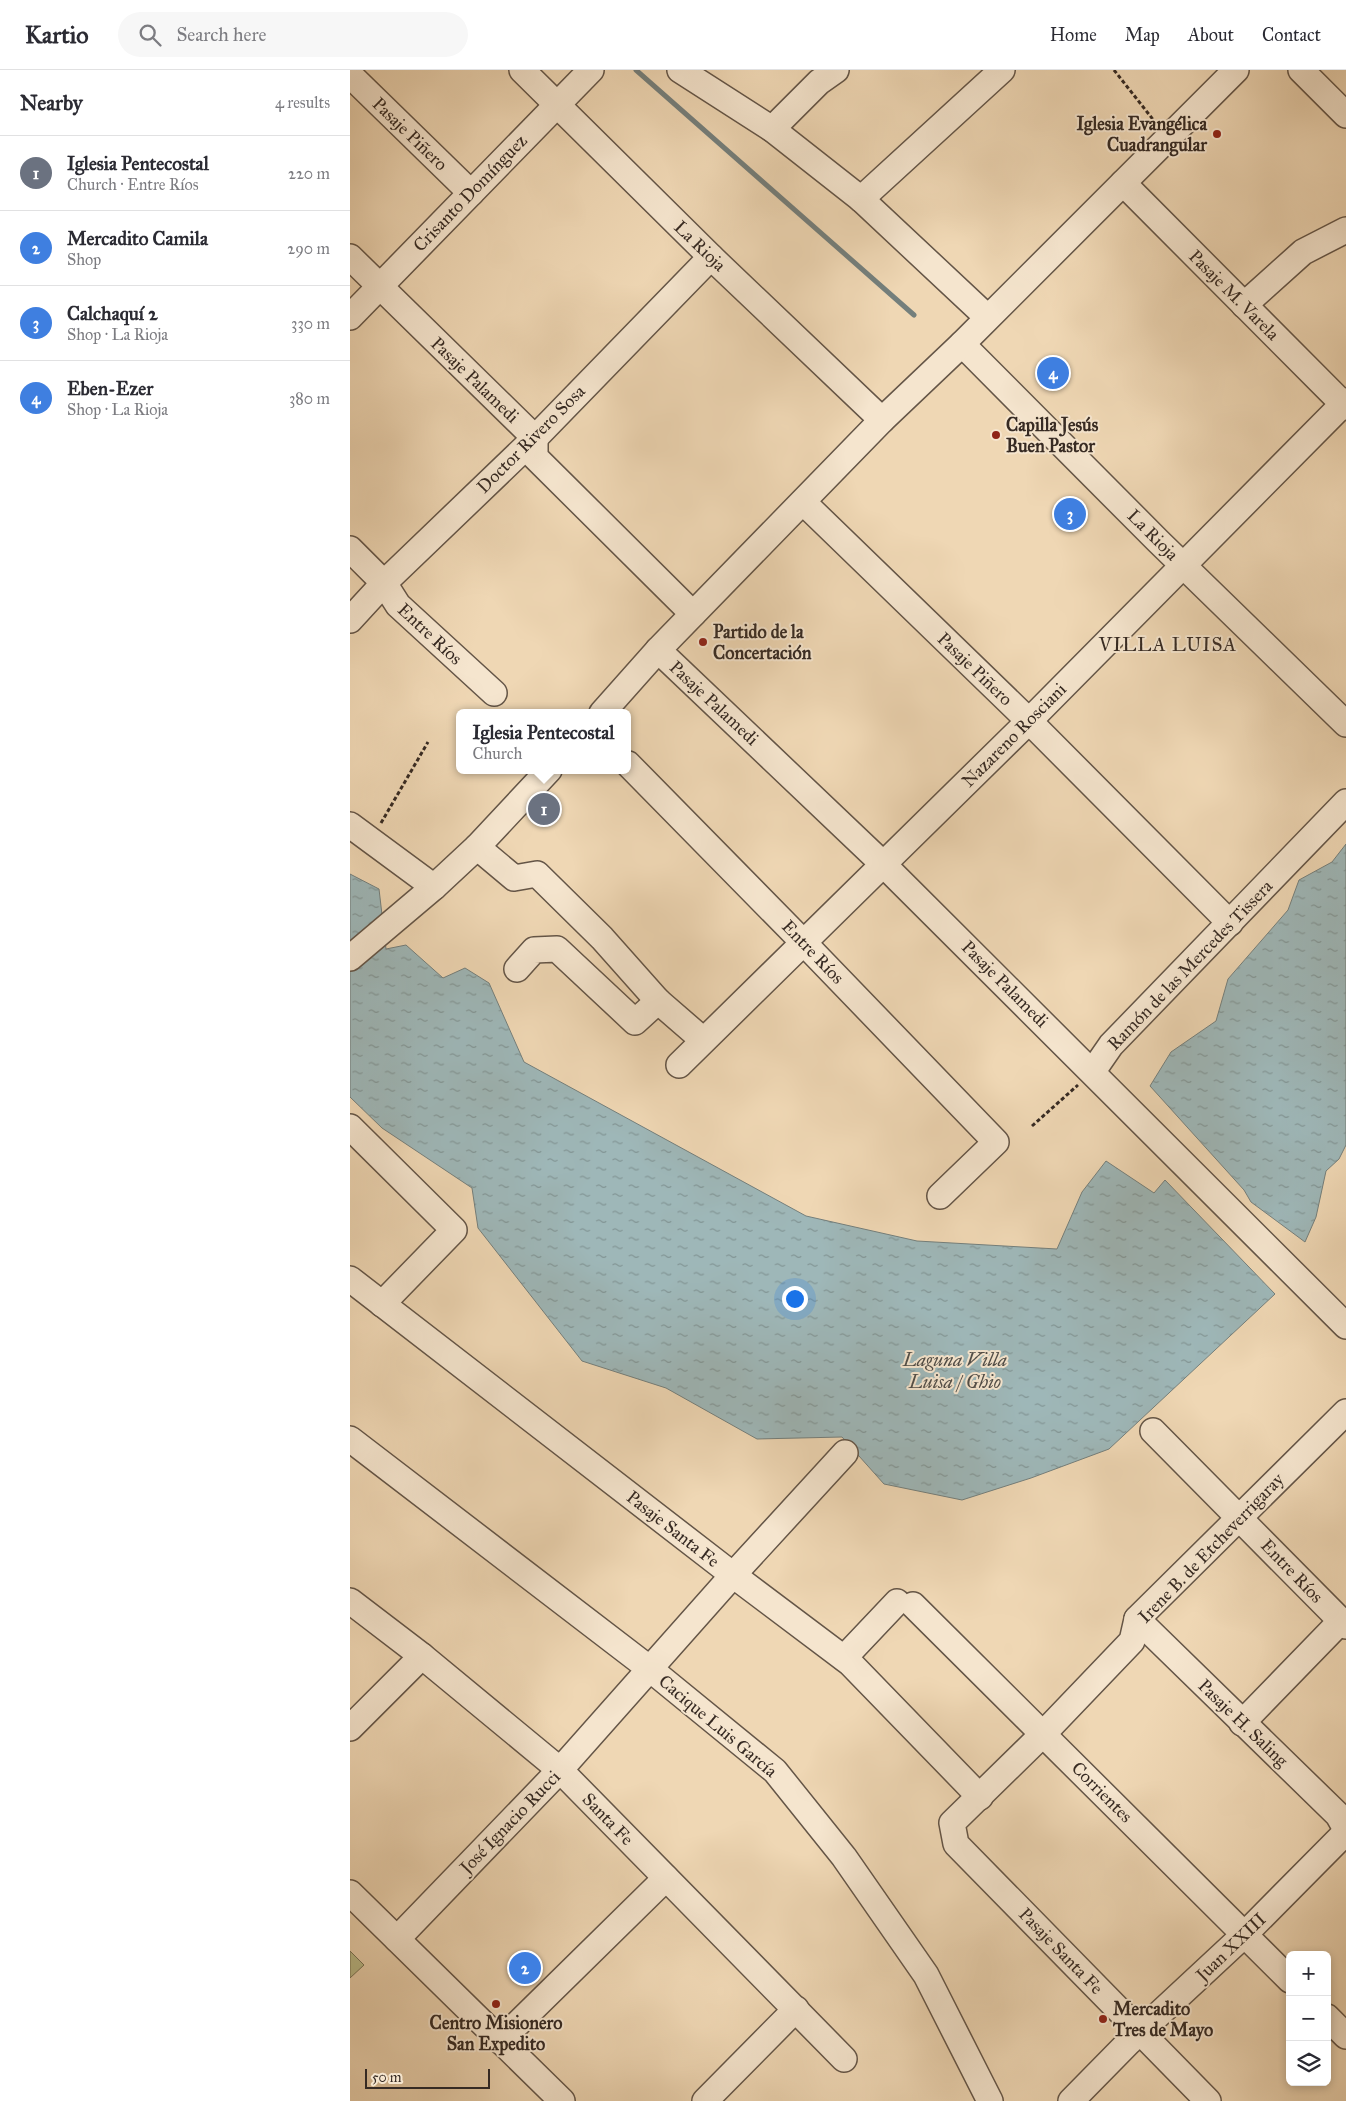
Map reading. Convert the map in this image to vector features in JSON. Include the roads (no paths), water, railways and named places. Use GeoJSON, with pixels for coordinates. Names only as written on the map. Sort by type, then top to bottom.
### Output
{"type":"FeatureCollection","features":[{"type":"Feature","properties":{"kind":"street","name":"La Rioja"},"geometry":{"type":"LineString","coordinates":[[522,70],[711,257],[882,420]]}},
{"type":"Feature","properties":{"kind":"street","name":"Crisanto Domínguez"},"geometry":{"type":"LineString","coordinates":[[350,317],[591,70]]}},
{"type":"Feature","properties":{"kind":"street"},"geometry":{"type":"LineString","coordinates":[[680,70],[772,129],[861,199],[987,317]]}},
{"type":"Feature","properties":{"kind":"street"},"geometry":{"type":"LineString","coordinates":[[772,129],[819,82],[836,70]]}},
{"type":"Feature","properties":{"kind":"street"},"geometry":{"type":"LineString","coordinates":[[861,199],[1002,70]]}},
{"type":"Feature","properties":{"kind":"street"},"geometry":{"type":"LineString","coordinates":[[606,709],[658,650],[882,420],[962,344],[1236,70]]}},
{"type":"Feature","properties":{"kind":"street"},"geometry":{"type":"LineString","coordinates":[[1301,70],[1346,115]]}},
{"type":"Feature","properties":{"kind":"street","name":"Pasaje Piñero"},"geometry":{"type":"LineString","coordinates":[[350,75],[471,193]]}},
{"type":"Feature","properties":{"kind":"street","name":"Pasaje M. Varela"},"geometry":{"type":"LineString","coordinates":[[1122,183],[1345,404]]}},
{"type":"Feature","properties":{"kind":"street"},"geometry":{"type":"LineString","coordinates":[[1244,304],[1303,252],[1346,230]]}},
{"type":"Feature","properties":{"kind":"street","name":"Pasaje Palamedi"},"geometry":{"type":"LineString","coordinates":[[350,257],[535,438],[535,457],[693,614]]}},
{"type":"Feature","properties":{"kind":"street","name":"Doctor Rivero Sosa"},"geometry":{"type":"LineString","coordinates":[[350,620],[384,583],[535,438],[711,257]]}},
{"type":"Feature","properties":{"kind":"street","name":"La Rioja"},"geometry":{"type":"LineString","coordinates":[[962,344],[1183,565],[1346,724]]}},
{"type":"Feature","properties":{"kind":"street","name":"Nazareno Rosciani"},"geometry":{"type":"LineString","coordinates":[[678,1065],[884,865],[1345,404]]}},
{"type":"Feature","properties":{"kind":"street","name":"Pasaje Piñero"},"geometry":{"type":"LineString","coordinates":[[803,502],[1029,721],[1230,922]]}},
{"type":"Feature","properties":{"kind":"street","name":"Entre Ríos"},"geometry":{"type":"LineString","coordinates":[[350,549],[384,583],[398,605],[494,693]]}},
{"type":"Feature","properties":{"kind":"street","name":"Pasaje Palamedi"},"geometry":{"type":"LineString","coordinates":[[658,650],[884,865],[1346,1326]]}},
{"type":"Feature","properties":{"kind":"street","name":"Entre Ríos"},"geometry":{"type":"LineString","coordinates":[[631,767],[996,1142],[940,1196]]}},
{"type":"Feature","properties":{"kind":"street"},"geometry":{"type":"LineString","coordinates":[[350,958],[434,887],[477,847],[545,774]]}},
{"type":"Feature","properties":{"kind":"street","name":"Ramón de las Mercedes Tissera"},"geometry":{"type":"LineString","coordinates":[[1093,1072],[1111,1045],[1346,802]]}},
{"type":"Feature","properties":{"kind":"street"},"geometry":{"type":"LineString","coordinates":[[350,826],[434,887]]}},
{"type":"Feature","properties":{"kind":"street"},"geometry":{"type":"LineString","coordinates":[[477,847],[514,878],[536,874],[602,938],[658,1001],[704,1040]]}},
{"type":"Feature","properties":{"kind":"street"},"geometry":{"type":"LineString","coordinates":[[517,969],[534,950],[556,949],[635,1022],[658,1001]]}},
{"type":"Feature","properties":{"kind":"street"},"geometry":{"type":"LineString","coordinates":[[350,1127],[454,1230],[382,1304]]}},
{"type":"Feature","properties":{"kind":"street","name":"Pasaje Santa Fe"},"geometry":{"type":"LineString","coordinates":[[350,1280],[733,1575],[844,1658],[980,1797]]}},
{"type":"Feature","properties":{"kind":"street","name":"Irene B. de Etcheverrigaray"},"geometry":{"type":"LineString","coordinates":[[956,1844],[952,1823],[1043,1734],[1132,1641],[1137,1619],[1346,1412]]}},
{"type":"Feature","properties":{"kind":"street","name":"Entre Ríos"},"geometry":{"type":"LineString","coordinates":[[1153,1431],[1240,1516],[1344,1623]]}},
{"type":"Feature","properties":{"kind":"street","name":"Cacique Luis García"},"geometry":{"type":"LineString","coordinates":[[350,1439],[650,1669],[775,1771],[844,1857],[926,1975],[990,2101]]}},
{"type":"Feature","properties":{"kind":"street"},"geometry":{"type":"LineString","coordinates":[[650,1669],[845,1453]]}},
{"type":"Feature","properties":{"kind":"street","name":"Santa Fe"},"geometry":{"type":"LineString","coordinates":[[350,1601],[422,1656],[560,1770],[796,2008],[844,2060]]}},
{"type":"Feature","properties":{"kind":"street","name":"Corrientes"},"geometry":{"type":"LineString","coordinates":[[844,1658],[905,1604],[1043,1734],[1286,1976]]}},
{"type":"Feature","properties":{"kind":"street","name":"Pasaje H. Saling"},"geometry":{"type":"LineString","coordinates":[[1137,1619],[1338,1815],[1346,1831]]}},
{"type":"Feature","properties":{"kind":"street"},"geometry":{"type":"LineString","coordinates":[[1242,1723],[1344,1623]]}},
{"type":"Feature","properties":{"kind":"street"},"geometry":{"type":"LineString","coordinates":[[350,1728],[422,1656]]}},
{"type":"Feature","properties":{"kind":"street","name":"José Ignacio Rucci"},"geometry":{"type":"LineString","coordinates":[[397,1939],[560,1770],[650,1669]]}},
{"type":"Feature","properties":{"kind":"street","name":"Juan XXIII"},"geometry":{"type":"LineString","coordinates":[[1071,2101],[1130,2042],[1244,1935],[1346,1831]]}},
{"type":"Feature","properties":{"kind":"street","name":"Pasaje Santa Fe"},"geometry":{"type":"LineString","coordinates":[[956,1844],[1208,2101]]}},
{"type":"Feature","properties":{"kind":"street"},"geometry":{"type":"LineString","coordinates":[[500,2041],[666,1878]]}},
{"type":"Feature","properties":{"kind":"street"},"geometry":{"type":"LineString","coordinates":[[350,1893],[562,2101]]}},
{"type":"Feature","properties":{"kind":"street"},"geometry":{"type":"LineString","coordinates":[[705,2101],[796,2008]]}},
{"type":"Feature","properties":{"kind":"street"},"geometry":{"type":"LineString","coordinates":[[1331,2021],[1346,2036]]}},
{"type":"Feature","properties":{"kind":"water"},"geometry":{"type":"Polygon","coordinates":[[[1346,844],[1346,1145],[1339,1159],[1326,1171],[1316,1217],[1305,1242],[1251,1202],[1244,1190],[1150,1086],[1171,1052],[1216,1021],[1228,979],[1288,910],[1299,880],[1332,862],[1346,844]]]}},
{"type":"Feature","properties":{"kind":"water","name":"Laguna Villa Luisa / Ghio"},"geometry":{"type":"Polygon","coordinates":[[[350,874],[379,889],[386,949],[406,945],[443,978],[465,968],[489,983],[524,1062],[806,1216],[917,1241],[1057,1249],[1082,1192],[1106,1161],[1154,1193],[1165,1180],[1275,1294],[1109,1449],[1031,1478],[962,1500],[884,1484],[842,1437],[757,1439],[666,1388],[582,1361],[478,1228],[472,1188],[382,1128],[350,1097],[350,874]]]}},
{"type":"Feature","properties":{"kind":"waterway"},"geometry":{"type":"LineString","coordinates":[[636,70],[914,315]]}},
{"type":"Feature","properties":{"kind":"place","name":"Iglesia Evangélica Cuadrangular"},"geometry":{"type":"Point","coordinates":[1217,134]}},
{"type":"Feature","properties":{"kind":"place","name":"Eben-Ezer"},"geometry":{"type":"Point","coordinates":[1053,373]}},
{"type":"Feature","properties":{"kind":"place","name":"Capilla Jesús Buen Pastor"},"geometry":{"type":"Point","coordinates":[996,435]}},
{"type":"Feature","properties":{"kind":"place","name":"Calchaquí 2"},"geometry":{"type":"Point","coordinates":[1070,514]}},
{"type":"Feature","properties":{"kind":"place","name":"Partido de la Concertación"},"geometry":{"type":"Point","coordinates":[703,642]}},
{"type":"Feature","properties":{"kind":"place","name":"Iglesia Pentecostal"},"geometry":{"type":"Point","coordinates":[544,809]}},
{"type":"Feature","properties":{"kind":"place","name":"Mercadito Camila"},"geometry":{"type":"Point","coordinates":[525,1968]}},
{"type":"Feature","properties":{"kind":"place","name":"Centro Misionero San Expedito"},"geometry":{"type":"Point","coordinates":[496,2004]}},
{"type":"Feature","properties":{"kind":"place","name":"Mercadito Tres de Mayo"},"geometry":{"type":"Point","coordinates":[1103,2019]}},
{"type":"Feature","properties":{"kind":"district","name":"VILLA LUISA"},"geometry":{"type":"Point","coordinates":[1168,644]}}]}
